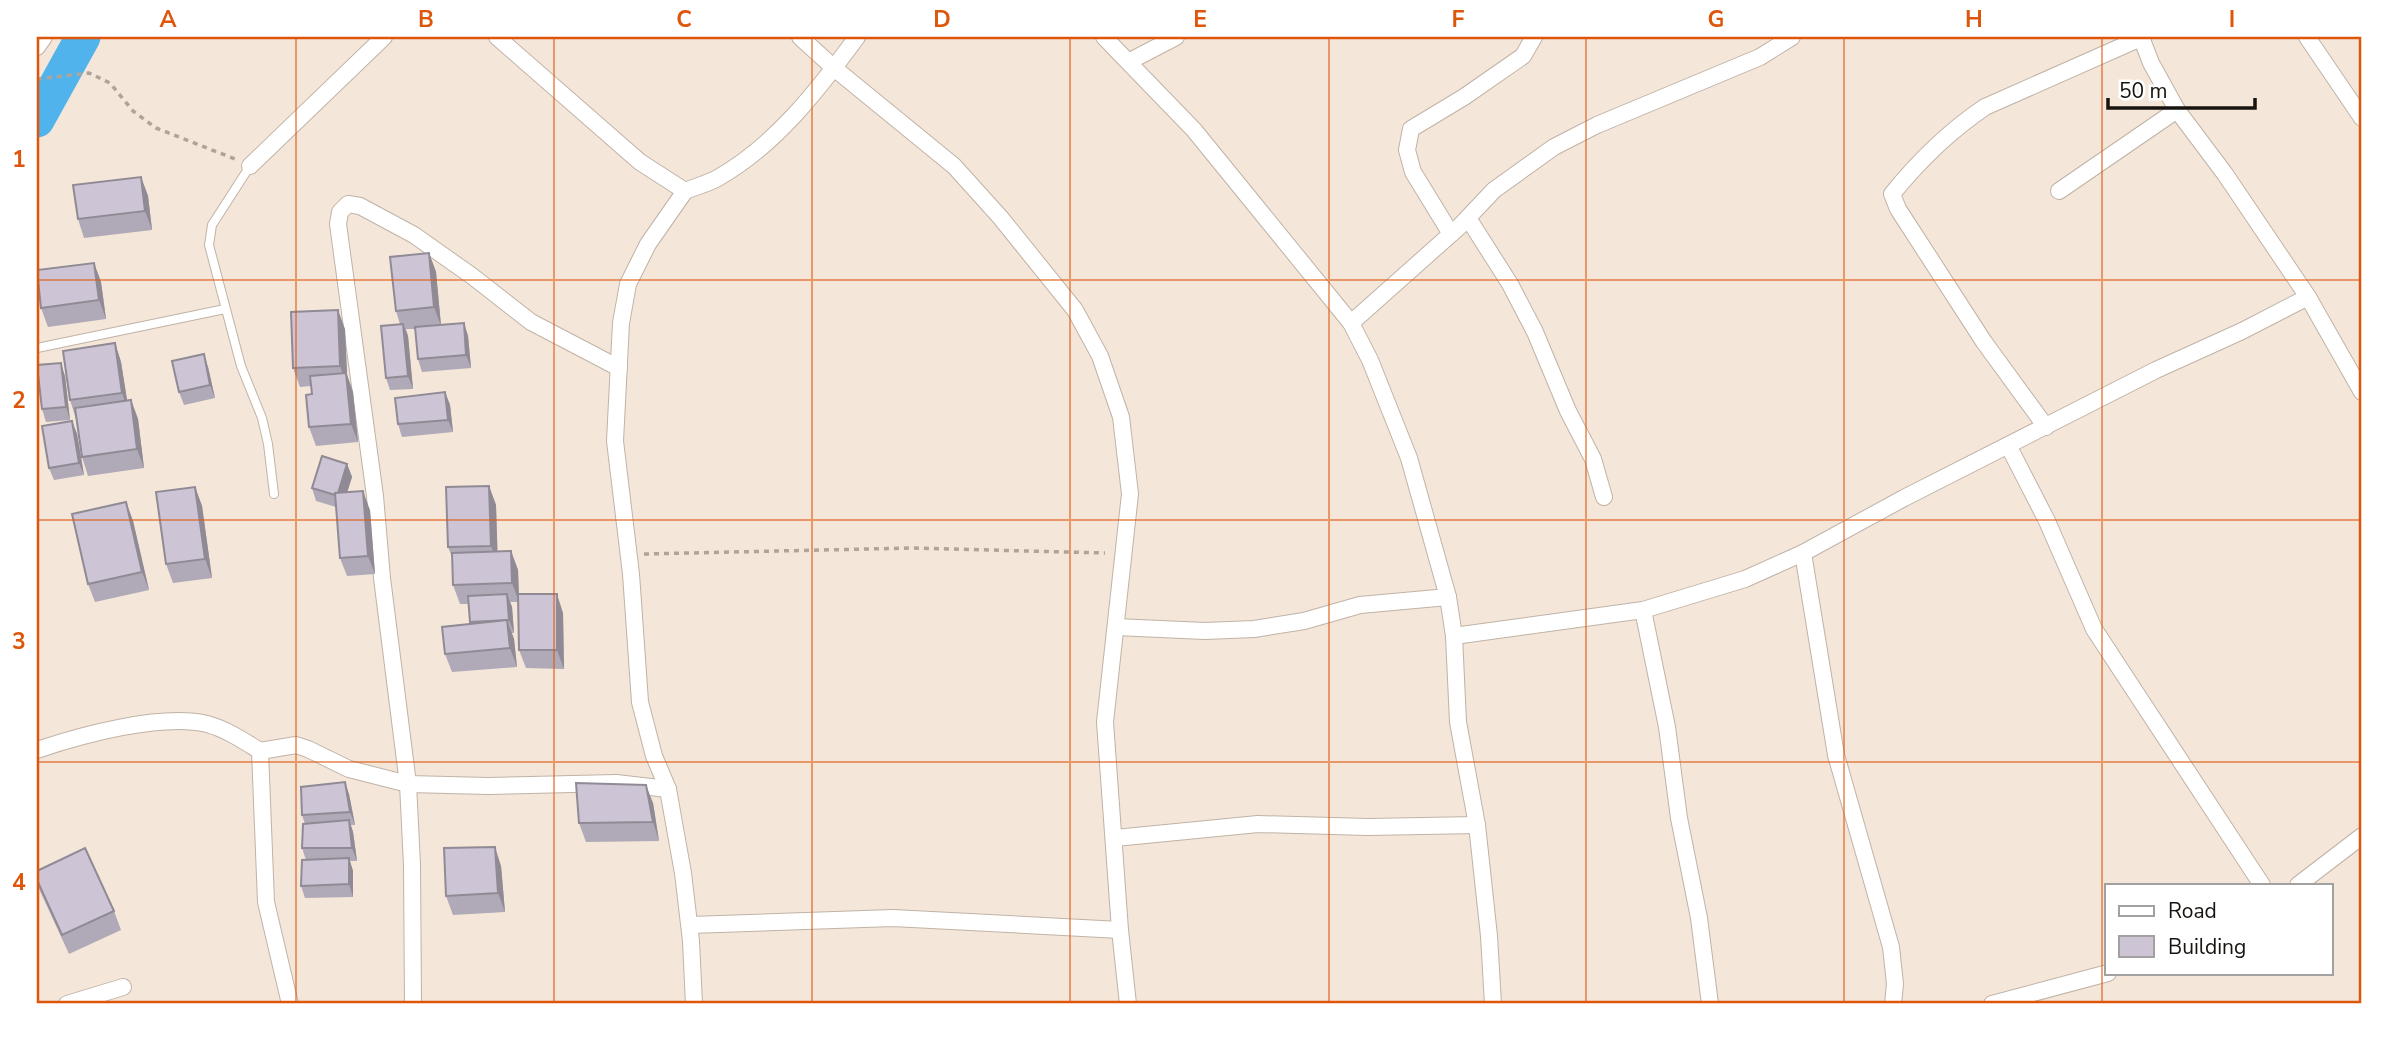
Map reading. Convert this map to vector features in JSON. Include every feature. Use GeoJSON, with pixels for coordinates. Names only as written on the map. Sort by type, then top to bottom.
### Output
{"type":"FeatureCollection","features":[{"type":"Feature","properties":{"kind":"street"},"geometry":{"type":"LineString","coordinates":[[37,47],[44,37]]}},
{"type":"Feature","properties":{"kind":"street"},"geometry":{"type":"LineString","coordinates":[[250,166],[384,37]]}},
{"type":"Feature","properties":{"kind":"street"},"geometry":{"type":"LineString","coordinates":[[497,37],[640,162],[685,191]]}},
{"type":"Feature","properties":{"kind":"street"},"geometry":{"type":"LineString","coordinates":[[800,37],[954,166],[1000,217],[1075,310],[1100,356],[1121,417],[1130,494],[1105,722],[1128,1004]]}},
{"type":"Feature","properties":{"kind":"street"},"geometry":{"type":"LineString","coordinates":[[694,1004],[690,925],[668,789],[654,756],[640,702],[615,441],[621,323],[628,284],[648,244],[685,191],[715,180],[755,153],[802,107],[857,37]]}},
{"type":"Feature","properties":{"kind":"street"},"geometry":{"type":"LineString","coordinates":[[1104,37],[1194,130],[1351,323],[1370,360],[1409,458],[1448,597],[1454,636],[1458,722],[1477,825],[1493,1004]]}},
{"type":"Feature","properties":{"kind":"street"},"geometry":{"type":"LineString","coordinates":[[1130,61],[1176,37]]}},
{"type":"Feature","properties":{"kind":"street"},"geometry":{"type":"LineString","coordinates":[[1451,234],[1413,172],[1407,150],[1411,129],[1464,97],[1523,56],[1534,37]]}},
{"type":"Feature","properties":{"kind":"street"},"geometry":{"type":"LineString","coordinates":[[1351,323],[1451,234],[1494,190],[1554,147],[1597,125],[1760,57],[1792,37]]}},
{"type":"Feature","properties":{"kind":"street"},"geometry":{"type":"LineString","coordinates":[[2046,427],[1984,342],[1898,209],[1892,194],[1965,120],[1985,107],[2142,37],[2151,63],[2177,110],[2225,174],[2308,297],[2362,392]]}},
{"type":"Feature","properties":{"kind":"street"},"geometry":{"type":"LineString","coordinates":[[2307,37],[2362,118]]}},
{"type":"Feature","properties":{"kind":"street"},"geometry":{"type":"LineString","coordinates":[[2059,191],[2177,110]]}},
{"type":"Feature","properties":{"kind":"street"},"geometry":{"type":"LineString","coordinates":[[413,1004],[412,865],[408,784],[382,578],[375,496],[338,224],[340,212],[348,204],[360,206],[414,235],[531,322],[619,368]]}},
{"type":"Feature","properties":{"kind":"street"},"geometry":{"type":"LineString","coordinates":[[1468,218],[1510,284],[1535,332],[1568,411],[1592,459],[1604,498]]}},
{"type":"Feature","properties":{"kind":"street"},"geometry":{"type":"LineString","coordinates":[[1454,636],[1643,610],[1745,579],[1803,554],[1904,498],[2156,370],[2308,297]]}},
{"type":"Feature","properties":{"kind":"street"},"geometry":{"type":"LineString","coordinates":[[2009,447],[2047,521],[2094,629],[2261,884]]}},
{"type":"Feature","properties":{"kind":"street"},"geometry":{"type":"LineString","coordinates":[[1803,554],[1836,755],[1891,947],[1895,985],[1893,1004]]}},
{"type":"Feature","properties":{"kind":"street"},"geometry":{"type":"LineString","coordinates":[[1116,627],[1205,631],[1254,629],[1304,621],[1360,605],[1448,597]]}},
{"type":"Feature","properties":{"kind":"street"},"geometry":{"type":"LineString","coordinates":[[1643,610],[1667,727],[1679,818],[1699,918],[1710,1004]]}},
{"type":"Feature","properties":{"kind":"street"},"geometry":{"type":"LineString","coordinates":[[37,751],[71,738],[125,727],[177,721],[207,724],[260,751],[296,746],[308,748],[349,769],[408,784],[488,786],[616,783],[668,789]]}},
{"type":"Feature","properties":{"kind":"street"},"geometry":{"type":"LineString","coordinates":[[260,751],[266,902],[290,1004]]}},
{"type":"Feature","properties":{"kind":"street"},"geometry":{"type":"LineString","coordinates":[[1115,838],[1258,824],[1368,827],[1477,825]]}},
{"type":"Feature","properties":{"kind":"street"},"geometry":{"type":"LineString","coordinates":[[2299,884],[2362,836]]}},
{"type":"Feature","properties":{"kind":"street"},"geometry":{"type":"LineString","coordinates":[[690,925],[893,918],[1120,930]]}},
{"type":"Feature","properties":{"kind":"street"},"geometry":{"type":"LineString","coordinates":[[1992,1004],[2105,974]]}},
{"type":"Feature","properties":{"kind":"street"},"geometry":{"type":"LineString","coordinates":[[67,1004],[122,987]]}},
{"type":"Feature","properties":{"kind":"lane"},"geometry":{"type":"LineString","coordinates":[[250,166],[212,225],[209,245],[241,366],[262,418],[274,494]]}},
{"type":"Feature","properties":{"kind":"lane"},"geometry":{"type":"LineString","coordinates":[[37,348],[225,309]]}},
{"type":"Feature","properties":{"kind":"path"},"geometry":{"type":"LineString","coordinates":[[37,79],[89,73],[110,83],[133,111],[156,128],[250,166]]}},
{"type":"Feature","properties":{"kind":"path"},"geometry":{"type":"LineString","coordinates":[[628,555],[912,548],[1124,553]]}},
{"type":"Feature","properties":{"kind":"building"},"geometry":{"type":"Polygon","coordinates":[[[141,177],[145,211],[78,219],[73,185],[141,177]]]}},
{"type":"Feature","properties":{"kind":"building"},"geometry":{"type":"Polygon","coordinates":[[[429,253],[434,307],[396,311],[390,257],[429,253]]]}},
{"type":"Feature","properties":{"kind":"building"},"geometry":{"type":"Polygon","coordinates":[[[94,263],[99,300],[41,308],[37,270],[94,263]]]}},
{"type":"Feature","properties":{"kind":"building"},"geometry":{"type":"Polygon","coordinates":[[[338,310],[340,366],[293,368],[291,312],[338,310]]]}},
{"type":"Feature","properties":{"kind":"building"},"geometry":{"type":"Polygon","coordinates":[[[464,323],[466,355],[418,359],[415,327],[464,323]]]}},
{"type":"Feature","properties":{"kind":"building"},"geometry":{"type":"Polygon","coordinates":[[[403,324],[408,376],[386,378],[381,326],[403,324]]]}},
{"type":"Feature","properties":{"kind":"building"},"geometry":{"type":"Polygon","coordinates":[[[115,343],[122,393],[70,400],[63,351],[115,343]]]}},
{"type":"Feature","properties":{"kind":"building"},"geometry":{"type":"Polygon","coordinates":[[[204,354],[210,385],[179,392],[172,361],[204,354]]]}},
{"type":"Feature","properties":{"kind":"building"},"geometry":{"type":"Polygon","coordinates":[[[61,363],[66,407],[42,409],[37,365],[61,363]]]}},
{"type":"Feature","properties":{"kind":"building"},"geometry":{"type":"Polygon","coordinates":[[[346,373],[351,424],[309,427],[306,395],[312,394],[310,376],[346,373]]]}},
{"type":"Feature","properties":{"kind":"building"},"geometry":{"type":"Polygon","coordinates":[[[445,392],[448,420],[398,424],[395,398],[445,392]]]}},
{"type":"Feature","properties":{"kind":"building"},"geometry":{"type":"Polygon","coordinates":[[[131,400],[137,449],[82,457],[75,408],[131,400]]]}},
{"type":"Feature","properties":{"kind":"building"},"geometry":{"type":"Polygon","coordinates":[[[72,421],[79,463],[49,468],[42,426],[72,421]]]}},
{"type":"Feature","properties":{"kind":"building"},"geometry":{"type":"Polygon","coordinates":[[[322,456],[347,464],[335,495],[312,488],[322,456]]]}},
{"type":"Feature","properties":{"kind":"building"},"geometry":{"type":"Polygon","coordinates":[[[489,486],[491,546],[448,547],[446,487],[489,486]]]}},
{"type":"Feature","properties":{"kind":"building"},"geometry":{"type":"Polygon","coordinates":[[[195,487],[205,559],[166,564],[156,492],[195,487]]]}},
{"type":"Feature","properties":{"kind":"building"},"geometry":{"type":"Polygon","coordinates":[[[363,491],[368,556],[340,558],[335,493],[363,491]]]}},
{"type":"Feature","properties":{"kind":"building"},"geometry":{"type":"Polygon","coordinates":[[[126,502],[142,572],[88,584],[72,514],[126,502]]]}},
{"type":"Feature","properties":{"kind":"building"},"geometry":{"type":"Polygon","coordinates":[[[511,551],[512,583],[453,585],[452,553],[511,551]]]}},
{"type":"Feature","properties":{"kind":"building"},"geometry":{"type":"Polygon","coordinates":[[[507,594],[509,620],[470,622],[468,596],[507,594]]]}},
{"type":"Feature","properties":{"kind":"building"},"geometry":{"type":"Polygon","coordinates":[[[518,594],[557,594],[557,650],[519,650],[518,594]]]}},
{"type":"Feature","properties":{"kind":"building"},"geometry":{"type":"Polygon","coordinates":[[[507,620],[510,648],[445,654],[442,627],[507,620]]]}},
{"type":"Feature","properties":{"kind":"building"},"geometry":{"type":"Polygon","coordinates":[[[345,782],[350,812],[302,815],[301,787],[345,782]]]}},
{"type":"Feature","properties":{"kind":"building"},"geometry":{"type":"Polygon","coordinates":[[[576,783],[646,785],[653,822],[579,823],[576,783]]]}},
{"type":"Feature","properties":{"kind":"building"},"geometry":{"type":"Polygon","coordinates":[[[349,820],[352,848],[302,848],[303,824],[349,820]]]}},
{"type":"Feature","properties":{"kind":"building"},"geometry":{"type":"Polygon","coordinates":[[[495,847],[498,893],[446,896],[444,848],[495,847]]]}},
{"type":"Feature","properties":{"kind":"building"},"geometry":{"type":"Polygon","coordinates":[[[85,848],[114,911],[62,935],[37,880],[37,871],[85,848]]]}},
{"type":"Feature","properties":{"kind":"building"},"geometry":{"type":"Polygon","coordinates":[[[349,858],[349,884],[301,886],[302,860],[349,858]]]}},
{"type":"Feature","properties":{"kind":"waterway"},"geometry":{"type":"LineString","coordinates":[[37,120],[83,37]]}}]}
